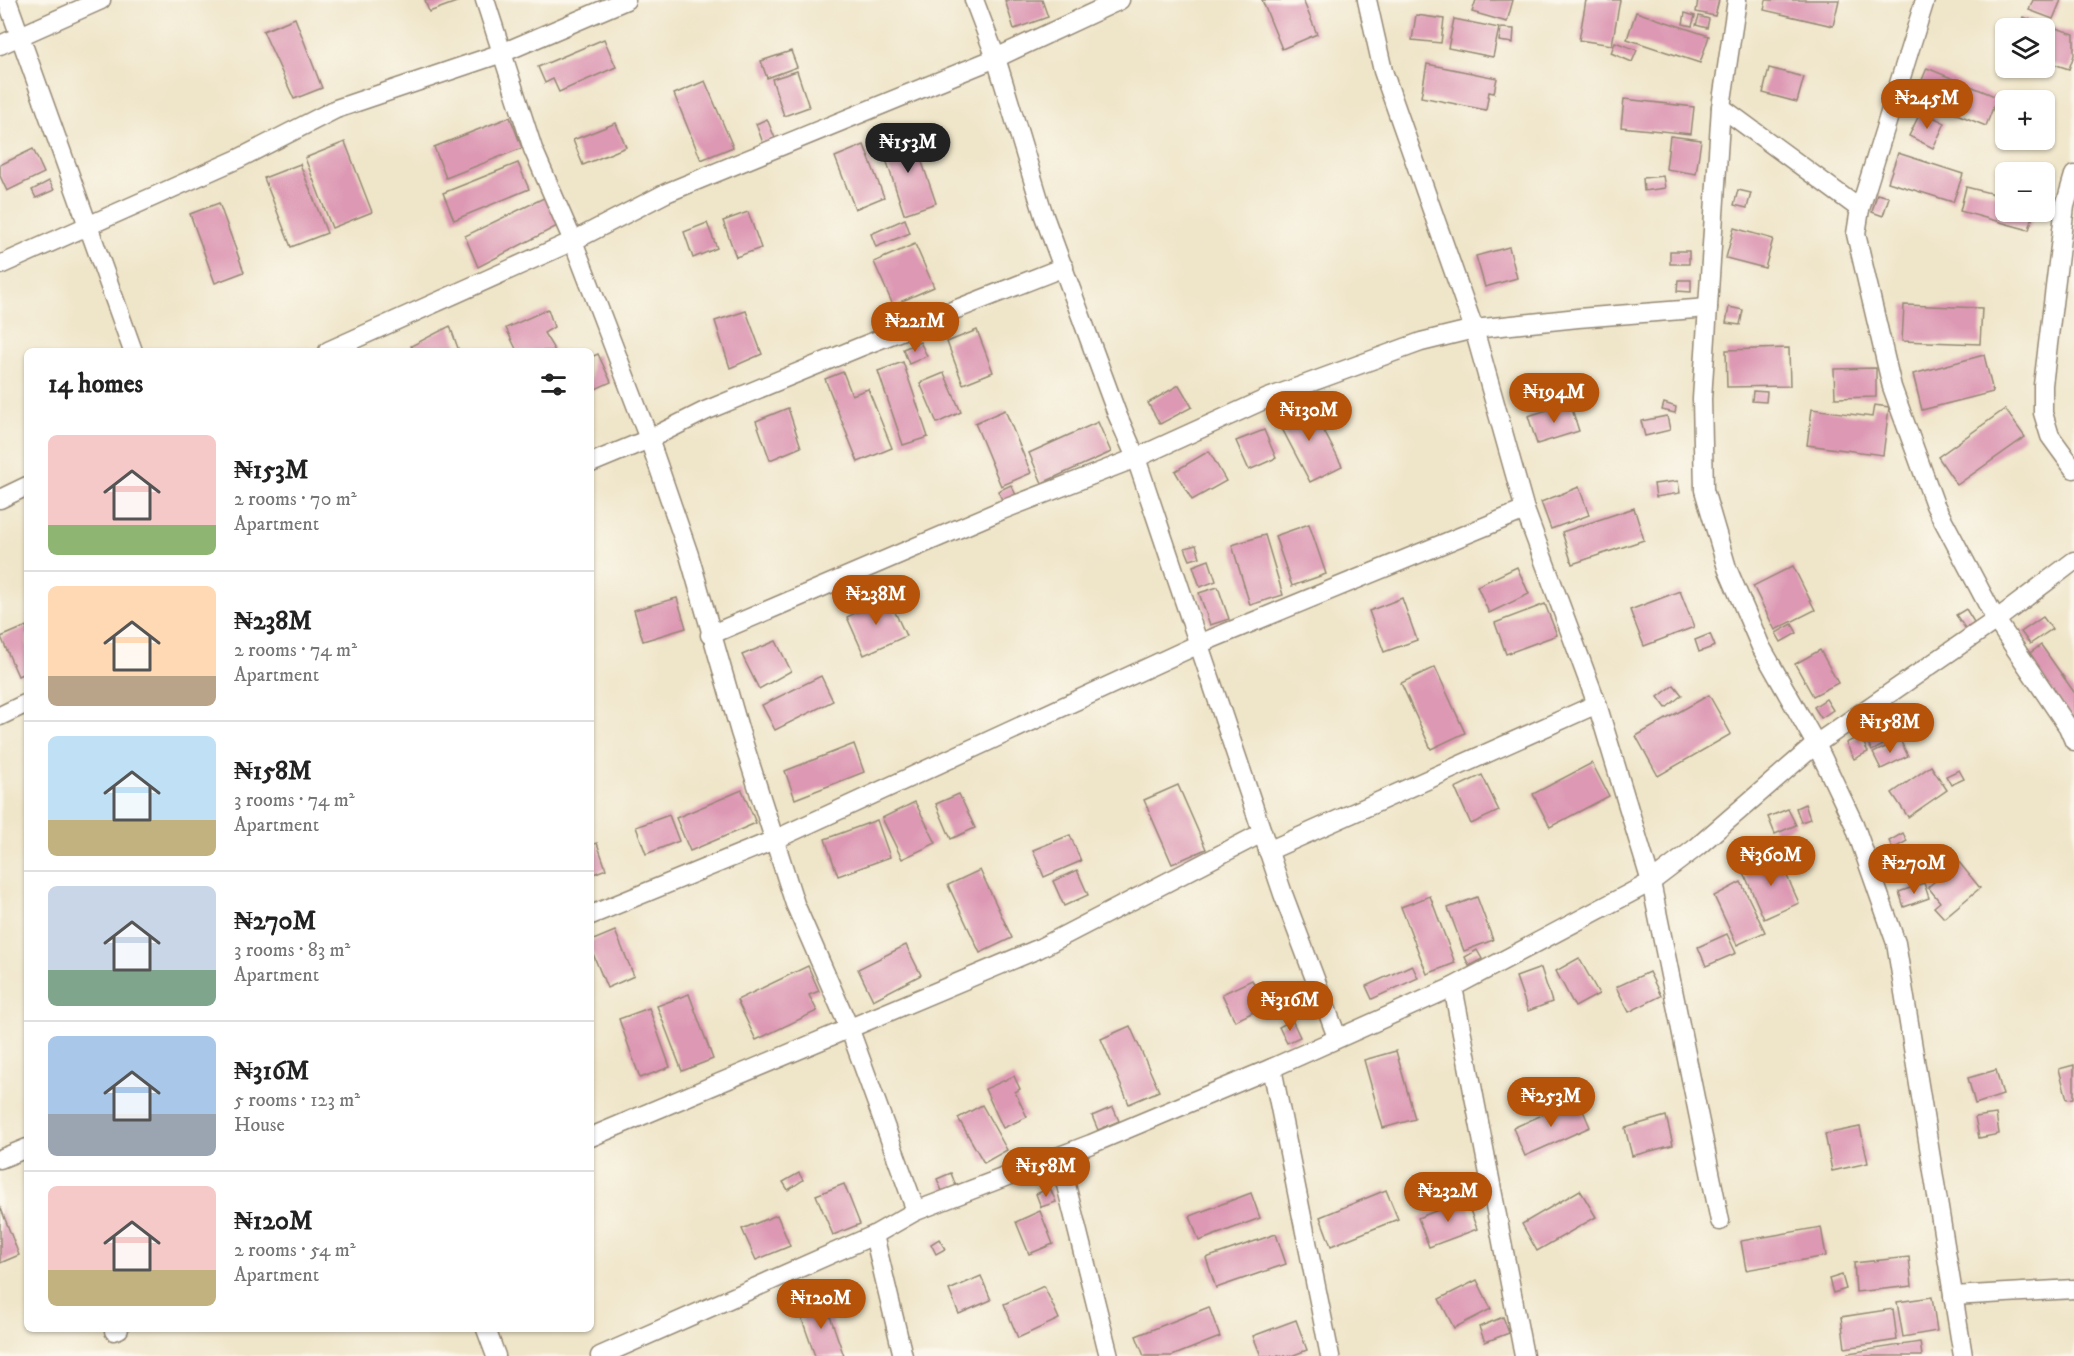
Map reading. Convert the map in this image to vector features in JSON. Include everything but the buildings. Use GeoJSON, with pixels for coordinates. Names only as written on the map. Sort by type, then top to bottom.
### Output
{"type":"FeatureCollection","features":[{"type":"Feature","properties":{"kind":"street"},"geometry":{"type":"LineString","coordinates":[[7,0],[132,348]]}},
{"type":"Feature","properties":{"kind":"street"},"geometry":{"type":"LineString","coordinates":[[0,45],[101,0]]}},
{"type":"Feature","properties":{"kind":"street"},"geometry":{"type":"LineString","coordinates":[[485,0],[533,149],[573,241],[649,439],[688,555],[710,635],[795,904],[850,1030],[916,1211]]}},
{"type":"Feature","properties":{"kind":"street"},"geometry":{"type":"LineString","coordinates":[[0,265],[240,158],[336,109],[502,53],[626,0]]}},
{"type":"Feature","properties":{"kind":"street"},"geometry":{"type":"LineString","coordinates":[[974,0],[996,58],[1044,216],[1117,414],[1136,458],[1268,851],[1338,1037]]}},
{"type":"Feature","properties":{"kind":"street"},"geometry":{"type":"LineString","coordinates":[[335,348],[573,241],[666,193],[996,58],[1120,0]]}},
{"type":"Feature","properties":{"kind":"street"},"geometry":{"type":"LineString","coordinates":[[1367,0],[1383,71],[1474,329],[1525,510],[1597,704],[1651,882],[1720,1221]]}},
{"type":"Feature","properties":{"kind":"street"},"geometry":{"type":"LineString","coordinates":[[1737,0],[1721,107],[1702,399],[1704,490],[1727,568],[1761,647],[1816,744],[1854,824],[1896,943],[1963,1356]]}},
{"type":"Feature","properties":{"kind":"street"},"geometry":{"type":"LineString","coordinates":[[1925,0],[1860,209],[1856,234],[1892,387],[1935,505],[1996,620],[2068,727],[2074,741]]}},
{"type":"Feature","properties":{"kind":"street"},"geometry":{"type":"LineString","coordinates":[[1721,107],[1860,209]]}},
{"type":"Feature","properties":{"kind":"street"},"geometry":{"type":"LineString","coordinates":[[2074,175],[2065,207],[2043,385],[2043,413],[2050,436],[2074,469]]}},
{"type":"Feature","properties":{"kind":"street"},"geometry":{"type":"LineString","coordinates":[[594,462],[649,439],[705,411],[1064,267]]}},
{"type":"Feature","properties":{"kind":"street"},"geometry":{"type":"LineString","coordinates":[[710,635],[1002,510],[1136,458],[1268,398],[1421,342],[1474,329],[1708,308]]}},
{"type":"Feature","properties":{"kind":"street"},"geometry":{"type":"LineString","coordinates":[[0,499],[24,487]]}},
{"type":"Feature","properties":{"kind":"street"},"geometry":{"type":"LineString","coordinates":[[594,914],[774,840],[1198,644],[1525,510]]}},
{"type":"Feature","properties":{"kind":"street"},"geometry":{"type":"LineString","coordinates":[[600,1356],[874,1235],[916,1211],[1059,1157],[1272,1068],[1453,987],[1651,882],[1696,847],[1816,744],[1996,620],[2074,561]]}},
{"type":"Feature","properties":{"kind":"street"},"geometry":{"type":"LineString","coordinates":[[1268,851],[1597,704]]}},
{"type":"Feature","properties":{"kind":"street"},"geometry":{"type":"LineString","coordinates":[[0,716],[24,705]]}},
{"type":"Feature","properties":{"kind":"street"},"geometry":{"type":"LineString","coordinates":[[594,1136],[1038,949],[1262,833]]}},
{"type":"Feature","properties":{"kind":"street"},"geometry":{"type":"LineString","coordinates":[[1453,987],[1524,1356]]}},
{"type":"Feature","properties":{"kind":"street"},"geometry":{"type":"LineString","coordinates":[[1272,1068],[1330,1356]]}},
{"type":"Feature","properties":{"kind":"street"},"geometry":{"type":"LineString","coordinates":[[0,1159],[24,1149]]}},
{"type":"Feature","properties":{"kind":"street"},"geometry":{"type":"LineString","coordinates":[[1059,1157],[1109,1356]]}},
{"type":"Feature","properties":{"kind":"street"},"geometry":{"type":"LineString","coordinates":[[874,1235],[903,1356]]}},
{"type":"Feature","properties":{"kind":"street"},"geometry":{"type":"LineString","coordinates":[[1953,1296],[2074,1289]]}},
{"type":"Feature","properties":{"kind":"street"},"geometry":{"type":"LineString","coordinates":[[487,1332],[496,1356]]}}]}
